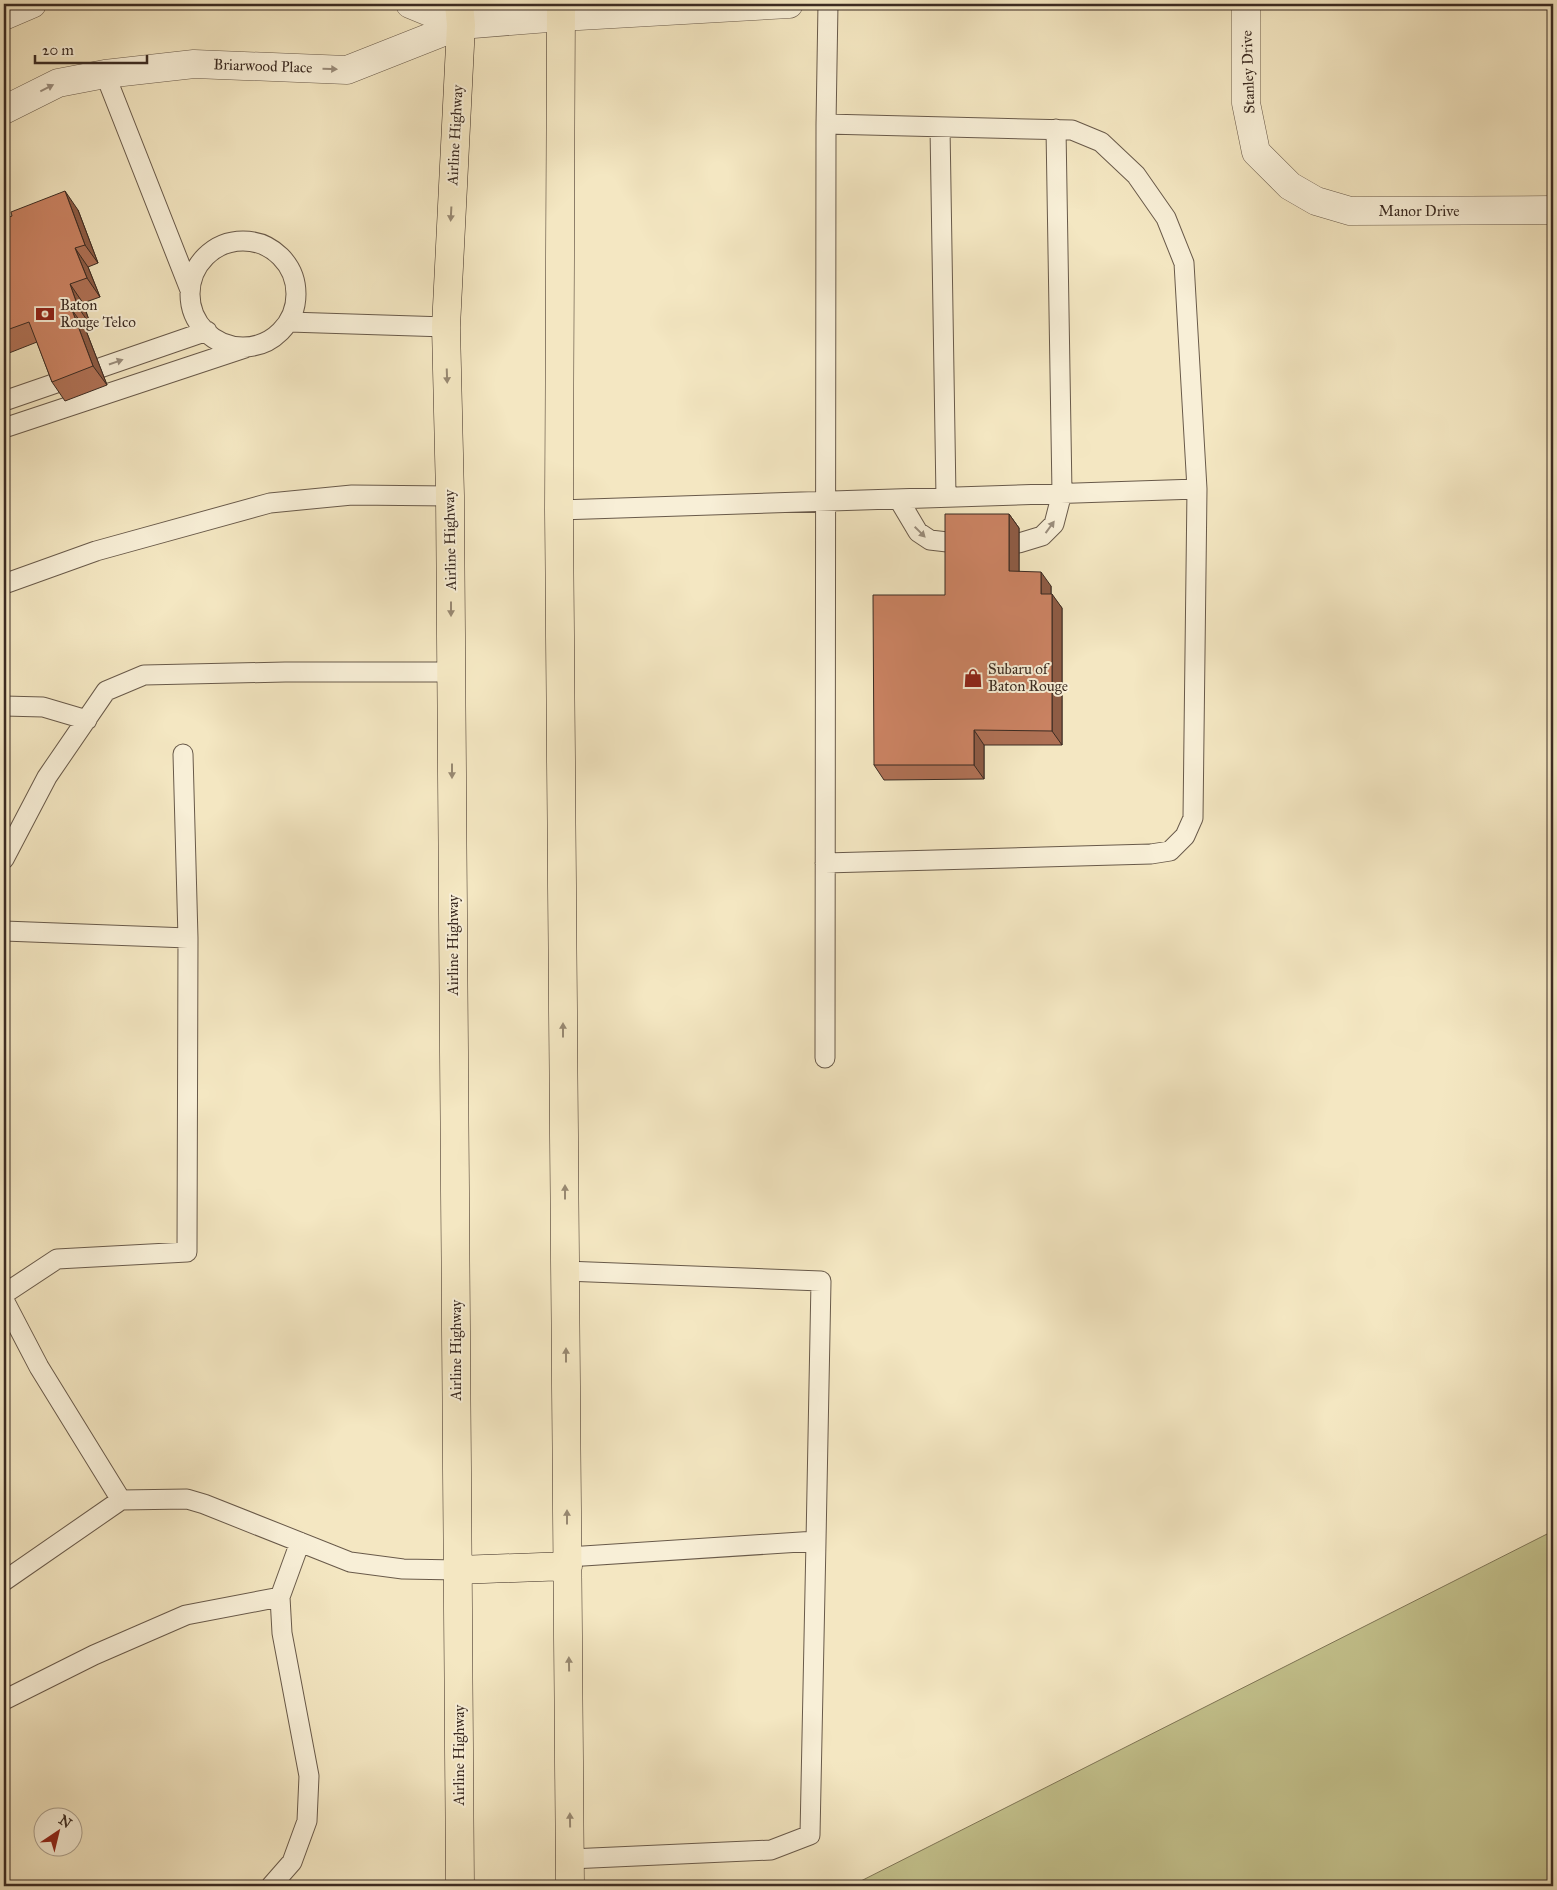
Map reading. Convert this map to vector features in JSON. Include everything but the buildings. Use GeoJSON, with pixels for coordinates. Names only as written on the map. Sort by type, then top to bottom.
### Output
{"type":"FeatureCollection","features":[{"type":"Feature","properties":{"kind":"highway"},"geometry":{"type":"LineString","coordinates":[[561,10],[559,510],[570,1886]]}},
{"type":"Feature","properties":{"kind":"highway","name":"Airline Highway"},"geometry":{"type":"LineString","coordinates":[[460,14],[446,327],[452,672],[460,1886]]}},
{"type":"Feature","properties":{"kind":"highway"},"geometry":{"type":"LineString","coordinates":[[458,1570],[568,1561]]}},
{"type":"Feature","properties":{"kind":"street"},"geometry":{"type":"LineString","coordinates":[[4,16],[32,4]]}},
{"type":"Feature","properties":{"kind":"street","name":"Briarwood Place"},"geometry":{"type":"LineString","coordinates":[[410,4],[460,14],[789,4]]}},
{"type":"Feature","properties":{"kind":"street","name":"Stanley Drive"},"geometry":{"type":"LineString","coordinates":[[1246,4],[1246,103],[1256,152],[1290,186]]}},
{"type":"Feature","properties":{"kind":"street","name":"Briarwood Place"},"geometry":{"type":"LineString","coordinates":[[4,110],[58,83],[105,74],[194,64],[347,70],[460,14]]}},
{"type":"Feature","properties":{"kind":"street","name":"Manor Drive"},"geometry":{"type":"LineString","coordinates":[[1290,186],[1316,201],[1350,211],[1553,210]]}},
{"type":"Feature","properties":{"kind":"lane"},"geometry":{"type":"LineString","coordinates":[[825,1058],[826,124],[828,4]]}},
{"type":"Feature","properties":{"kind":"lane"},"geometry":{"type":"LineString","coordinates":[[105,74],[190,290],[192,309],[201,326],[214,338],[231,346],[251,346]]}},
{"type":"Feature","properties":{"kind":"lane"},"geometry":{"type":"LineString","coordinates":[[825,862],[1151,854],[1170,851],[1185,836],[1192,818],[1197,489],[1184,263],[1166,218],[1136,176],[1101,142],[1072,130],[826,124]]}},
{"type":"Feature","properties":{"kind":"lane"},"geometry":{"type":"LineString","coordinates":[[940,127],[946,497]]}},
{"type":"Feature","properties":{"kind":"lane"},"geometry":{"type":"LineString","coordinates":[[1019,543],[1042,536],[1054,524],[1062,493],[1056,129]]}},
{"type":"Feature","properties":{"kind":"lane"},"geometry":{"type":"LineString","coordinates":[[4,428],[264,343],[278,335],[289,322],[295,307],[296,290],[293,274],[284,259],[271,248],[256,242],[237,241],[220,246],[205,257],[194,272],[190,290]]}},
{"type":"Feature","properties":{"kind":"lane"},"geometry":{"type":"LineString","coordinates":[[289,322],[446,327]]}},
{"type":"Feature","properties":{"kind":"lane"},"geometry":{"type":"LineString","coordinates":[[4,401],[207,331]]}},
{"type":"Feature","properties":{"kind":"lane"},"geometry":{"type":"LineString","coordinates":[[559,510],[1197,489]]}},
{"type":"Feature","properties":{"kind":"lane"},"geometry":{"type":"LineString","coordinates":[[4,584],[96,551],[270,503],[352,495],[450,496]]}},
{"type":"Feature","properties":{"kind":"lane"},"geometry":{"type":"LineString","coordinates":[[899,500],[918,532],[930,540],[956,543]]}},
{"type":"Feature","properties":{"kind":"lane"},"geometry":{"type":"LineString","coordinates":[[4,859],[47,777],[106,691],[144,675],[284,672],[452,672]]}},
{"type":"Feature","properties":{"kind":"lane"},"geometry":{"type":"LineString","coordinates":[[4,706],[43,707],[86,720]]}},
{"type":"Feature","properties":{"kind":"lane"},"geometry":{"type":"LineString","coordinates":[[4,1294],[57,1259],[187,1252],[188,938],[183,754]]}},
{"type":"Feature","properties":{"kind":"lane"},"geometry":{"type":"LineString","coordinates":[[4,931],[188,938]]}},
{"type":"Feature","properties":{"kind":"lane"},"geometry":{"type":"LineString","coordinates":[[565,1271],[821,1281],[810,1835],[771,1850],[570,1859]]}},
{"type":"Feature","properties":{"kind":"lane"},"geometry":{"type":"LineString","coordinates":[[4,1300],[39,1367],[121,1500]]}},
{"type":"Feature","properties":{"kind":"lane"},"geometry":{"type":"LineString","coordinates":[[4,1581],[121,1500],[187,1499],[350,1562],[403,1569],[458,1570]]}},
{"type":"Feature","properties":{"kind":"lane"},"geometry":{"type":"LineString","coordinates":[[568,1561],[816,1541]]}},
{"type":"Feature","properties":{"kind":"lane"},"geometry":{"type":"LineString","coordinates":[[271,1886],[292,1862],[307,1821],[309,1776],[282,1633],[280,1597],[300,1542]]}},
{"type":"Feature","properties":{"kind":"lane"},"geometry":{"type":"LineString","coordinates":[[4,1700],[94,1655],[186,1615],[280,1597]]}},
{"type":"Feature","properties":{"kind":"shaded area"},"geometry":{"type":"Polygon","coordinates":[[[1553,1531],[1553,1886],[851,1886],[1553,1531]]]}},
{"type":"Feature","properties":{"kind":"place","name":"Baton Rouge Telco"},"geometry":{"type":"Point","coordinates":[45,314]}},
{"type":"Feature","properties":{"kind":"place","name":"Subaru of Baton Rouge"},"geometry":{"type":"Point","coordinates":[973,678]}}]}
